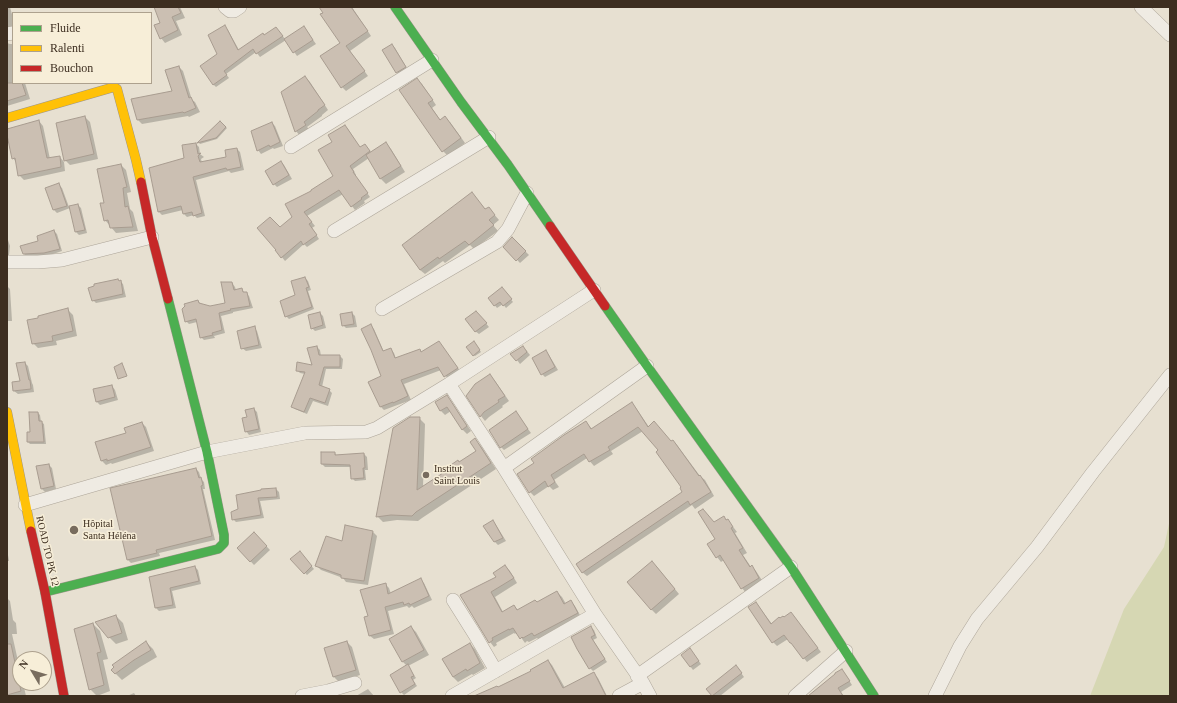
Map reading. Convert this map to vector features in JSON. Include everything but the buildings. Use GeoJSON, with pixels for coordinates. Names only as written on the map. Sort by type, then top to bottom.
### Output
{"type":"FeatureCollection","features":[{"type":"Feature","properties":{"kind":"main road"},"geometry":{"type":"LineString","coordinates":[[395,7],[461,102],[489,137],[647,366],[791,567],[874,696]]}},
{"type":"Feature","properties":{"kind":"main road"},"geometry":{"type":"LineString","coordinates":[[7,118],[112,87],[117,89],[136,160],[152,237],[206,452],[224,535],[224,543],[218,549],[45,592]]}},
{"type":"Feature","properties":{"kind":"main road","name":"ROAD TO PK 12"},"geometry":{"type":"LineString","coordinates":[[7,412],[12,459],[25,506],[45,592],[64,696]]}},
{"type":"Feature","properties":{"kind":"street"},"geometry":{"type":"LineString","coordinates":[[225,7],[230,12],[240,7]]}},
{"type":"Feature","properties":{"kind":"street"},"geometry":{"type":"LineString","coordinates":[[1141,7],[1170,35]]}},
{"type":"Feature","properties":{"kind":"street"},"geometry":{"type":"LineString","coordinates":[[292,147],[432,60]]}},
{"type":"Feature","properties":{"kind":"street"},"geometry":{"type":"LineString","coordinates":[[334,231],[489,137]]}},
{"type":"Feature","properties":{"kind":"street"},"geometry":{"type":"LineString","coordinates":[[382,309],[497,242],[508,229],[527,193]]}},
{"type":"Feature","properties":{"kind":"street"},"geometry":{"type":"LineString","coordinates":[[7,262],[62,260],[152,237]]}},
{"type":"Feature","properties":{"kind":"street"},"geometry":{"type":"LineString","coordinates":[[25,506],[206,452],[305,433],[366,432],[377,428],[449,384],[594,290]]}},
{"type":"Feature","properties":{"kind":"street"},"geometry":{"type":"LineString","coordinates":[[504,468],[647,366]]}},
{"type":"Feature","properties":{"kind":"street"},"geometry":{"type":"LineString","coordinates":[[935,696],[960,646],[977,619],[1037,547],[1093,472],[1170,375]]}},
{"type":"Feature","properties":{"kind":"street"},"geometry":{"type":"LineString","coordinates":[[449,384],[504,468],[595,614],[650,696]]}},
{"type":"Feature","properties":{"kind":"street"},"geometry":{"type":"LineString","coordinates":[[619,696],[791,567]]}},
{"type":"Feature","properties":{"kind":"street"},"geometry":{"type":"LineString","coordinates":[[453,600],[496,671]]}},
{"type":"Feature","properties":{"kind":"street"},"geometry":{"type":"LineString","coordinates":[[452,696],[595,614]]}},
{"type":"Feature","properties":{"kind":"street"},"geometry":{"type":"LineString","coordinates":[[795,696],[846,651]]}},
{"type":"Feature","properties":{"kind":"street"},"geometry":{"type":"LineString","coordinates":[[302,696],[328,691],[355,683]]}},
{"type":"Feature","properties":{"kind":"green space"},"geometry":{"type":"Polygon","coordinates":[[[1170,519],[1170,696],[1090,696],[1124,609],[1164,547],[1170,519]]]}},
{"type":"Feature","properties":{"kind":"traffic: fast"},"geometry":{"type":"LineString","coordinates":[[395,7],[550,226]]}},
{"type":"Feature","properties":{"kind":"traffic: fast"},"geometry":{"type":"LineString","coordinates":[[45,592],[218,549],[224,543],[224,535],[207,452],[168,299]]}},
{"type":"Feature","properties":{"kind":"traffic: fast"},"geometry":{"type":"LineString","coordinates":[[605,306],[791,567],[874,696]]}},
{"type":"Feature","properties":{"kind":"traffic: slow"},"geometry":{"type":"LineString","coordinates":[[7,118],[114,87],[117,89],[141,182]]}},
{"type":"Feature","properties":{"kind":"traffic: slow"},"geometry":{"type":"LineString","coordinates":[[7,412],[31,531]]}},
{"type":"Feature","properties":{"kind":"traffic: jam"},"geometry":{"type":"LineString","coordinates":[[141,182],[152,237],[168,299]]}},
{"type":"Feature","properties":{"kind":"traffic: jam"},"geometry":{"type":"LineString","coordinates":[[550,226],[605,306]]}},
{"type":"Feature","properties":{"kind":"traffic: jam"},"geometry":{"type":"LineString","coordinates":[[31,531],[45,592],[64,696]]}},
{"type":"Feature","properties":{"kind":"place","name":"Institut Saint Louis"},"geometry":{"type":"Point","coordinates":[426,475]}},
{"type":"Feature","properties":{"kind":"place","name":"Hôpital Santa Héléna"},"geometry":{"type":"Point","coordinates":[74,530]}}]}
